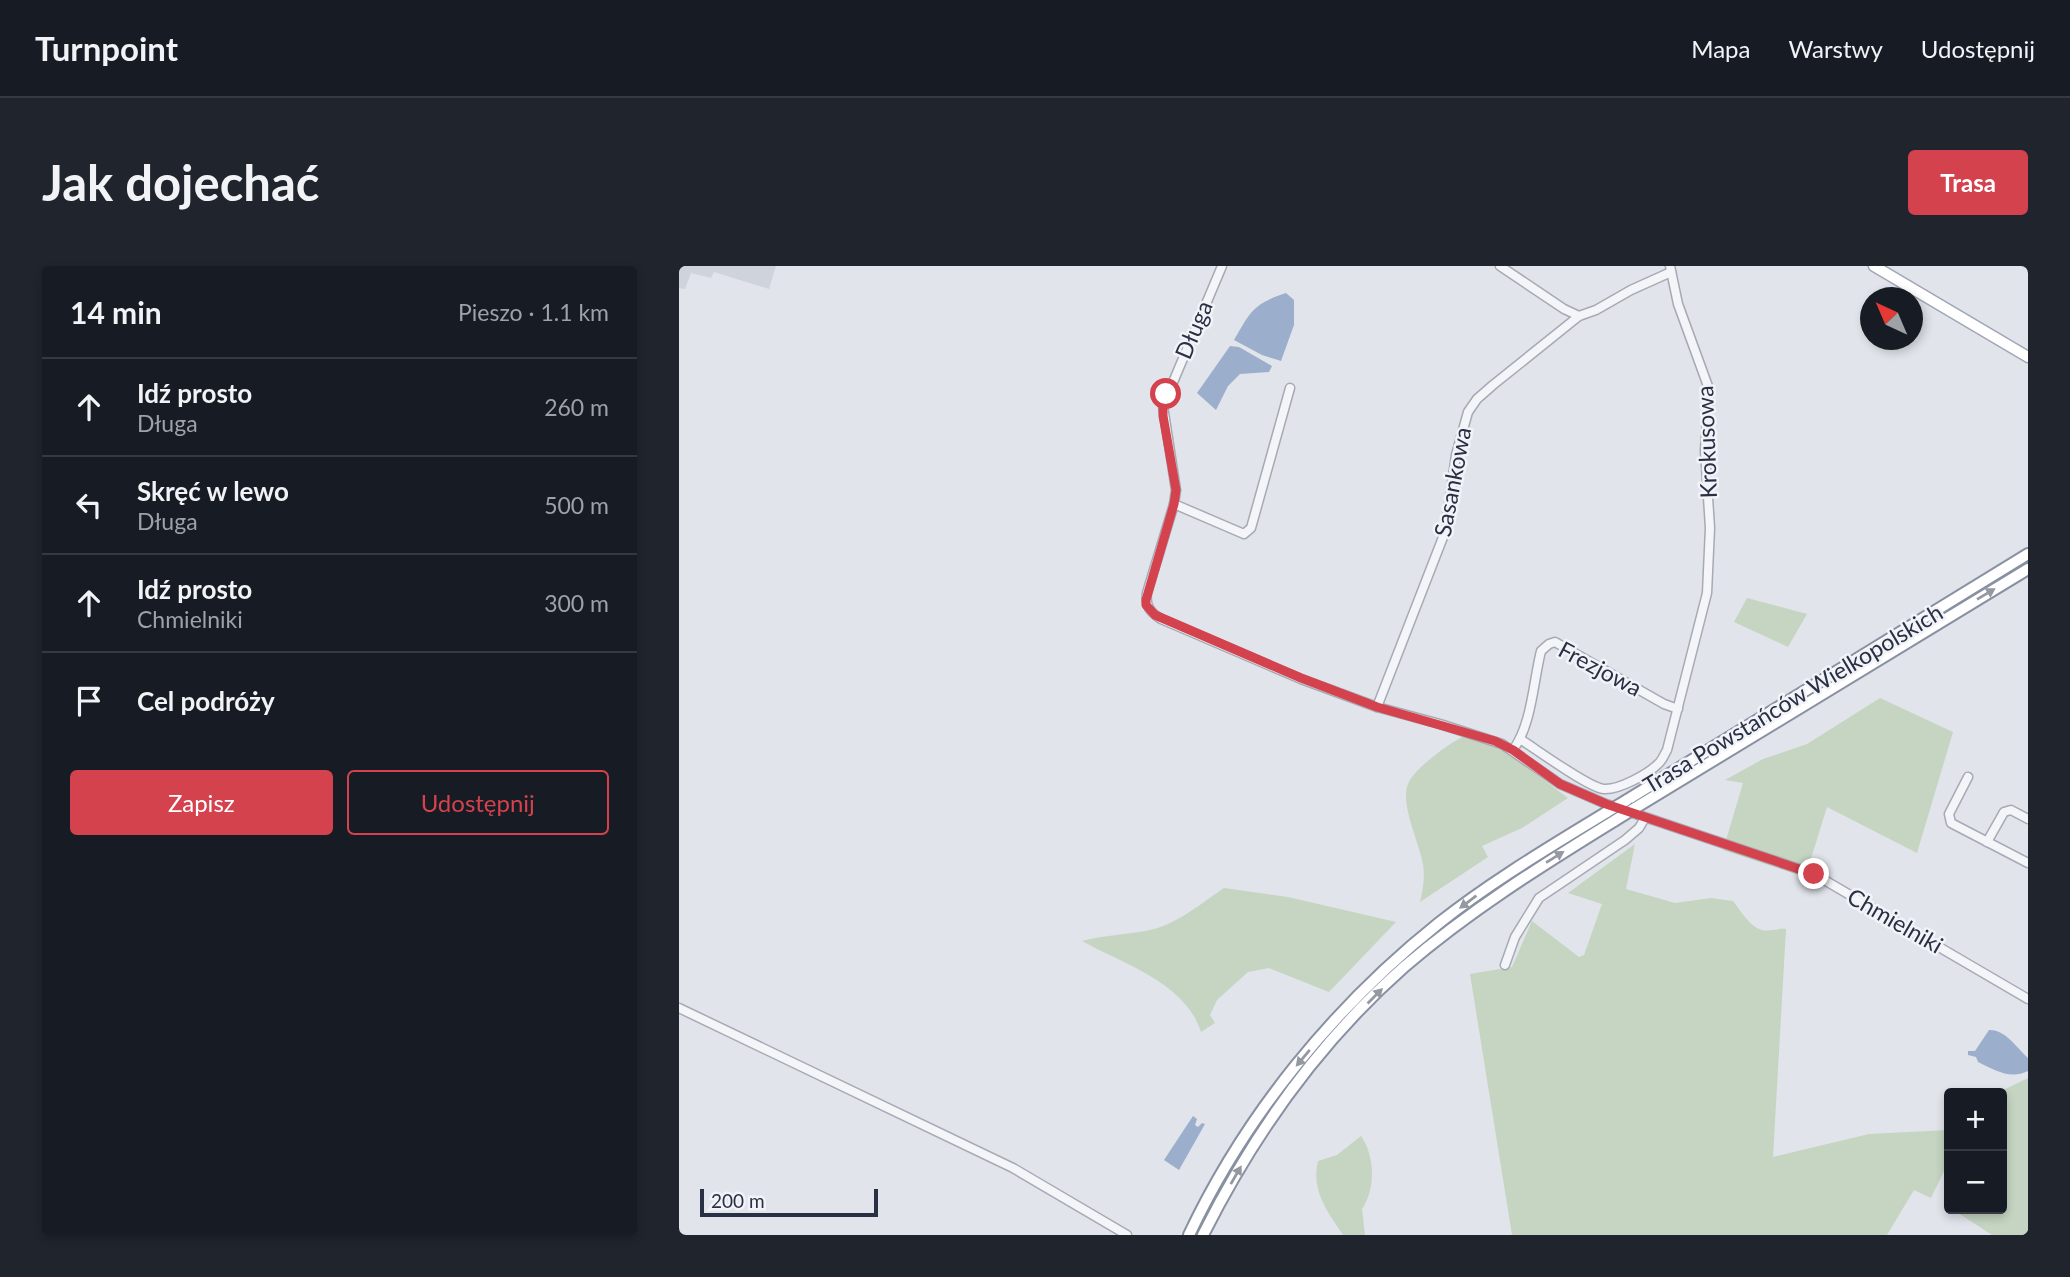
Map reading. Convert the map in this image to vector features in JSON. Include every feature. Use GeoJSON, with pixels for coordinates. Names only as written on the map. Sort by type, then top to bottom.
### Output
{"type":"FeatureCollection","features":[{"type":"Feature","properties":{"kind":"highway","name":"Trasa Powstańców Wielkopolskich"},"geometry":{"type":"LineString","coordinates":[[1631,804],[2028,554]]}},
{"type":"Feature","properties":{"kind":"highway","name":"Trasa Powstańców Wielkopolskich"},"geometry":{"type":"LineString","coordinates":[[1189,1235],[1230,1161],[1271,1098],[1318,1040],[1400,956],[1458,908],[1507,873],[1611,816],[2028,569]]}},
{"type":"Feature","properties":{"kind":"highway","name":"Trasa Powstańców Wielkopolskich"},"geometry":{"type":"LineString","coordinates":[[1203,1235],[1238,1170],[1268,1123],[1313,1064],[1353,1018],[1402,969],[1439,939],[1501,892],[1611,816]]}},
{"type":"Feature","properties":{"kind":"main road"},"geometry":{"type":"LineString","coordinates":[[1874,266],[2028,357]]}},
{"type":"Feature","properties":{"kind":"street","name":"Długa"},"geometry":{"type":"LineString","coordinates":[[1222,266],[1163,405],[1176,490],[1146,605],[1161,619],[1301,678],[1377,707],[1483,736],[1513,750],[1560,784]]}},
{"type":"Feature","properties":{"kind":"street"},"geometry":{"type":"LineString","coordinates":[[1500,266],[1564,309],[1579,316]]}},
{"type":"Feature","properties":{"kind":"street","name":"Sasankowa"},"geometry":{"type":"LineString","coordinates":[[1377,707],[1445,532],[1456,455],[1468,412],[1493,385],[1579,316],[1596,310],[1671,269]]}},
{"type":"Feature","properties":{"kind":"street","name":"Krokusowa"},"geometry":{"type":"LineString","coordinates":[[1520,739],[1577,776],[1603,789],[1620,787],[1658,764],[1667,750],[1708,583],[1710,528],[1705,451],[1709,389],[1678,304],[1671,269]]}},
{"type":"Feature","properties":{"kind":"street"},"geometry":{"type":"LineString","coordinates":[[1174,504],[1205,515],[1244,534],[1251,528],[1290,388]]}},
{"type":"Feature","properties":{"kind":"street","name":"Frezjowa"},"geometry":{"type":"LineString","coordinates":[[1513,750],[1520,739],[1541,651],[1549,643],[1555,642],[1664,704],[1678,709]]}},
{"type":"Feature","properties":{"kind":"street"},"geometry":{"type":"LineString","coordinates":[[1968,777],[1949,814],[1949,820],[2028,863]]}},
{"type":"Feature","properties":{"kind":"street","name":"Chmielniki"},"geometry":{"type":"LineString","coordinates":[[1560,784],[1645,818],[1814,874],[2028,999]]}},
{"type":"Feature","properties":{"kind":"street"},"geometry":{"type":"LineString","coordinates":[[1987,842],[2004,812],[2011,810],[2028,819]]}},
{"type":"Feature","properties":{"kind":"street"},"geometry":{"type":"LineString","coordinates":[[1505,965],[1515,937],[1539,898],[1626,840],[1645,818]]}},
{"type":"Feature","properties":{"kind":"street"},"geometry":{"type":"LineString","coordinates":[[679,1008],[1034,1178],[1127,1235]]}},
{"type":"Feature","properties":{"kind":"shaded area"},"geometry":{"type":"Polygon","coordinates":[[[679,266],[776,266],[769,289],[714,272],[711,278],[691,273],[685,289],[679,288],[679,266]]]}},
{"type":"Feature","properties":{"kind":"green space"},"geometry":{"type":"Polygon","coordinates":[[[1747,598],[1807,614],[1788,647],[1734,622],[1747,598]]]}},
{"type":"Feature","properties":{"kind":"green space"},"geometry":{"type":"Polygon","coordinates":[[[1880,698],[1953,732],[1917,853],[1827,807],[1809,865],[1808,878],[1723,850],[1743,783],[1725,780],[1763,759],[1807,744],[1880,698]]]}},
{"type":"Feature","properties":{"kind":"green space"},"geometry":{"type":"Polygon","coordinates":[[[1466,735],[1501,748],[1568,798],[1522,828],[1482,846],[1488,857],[1420,902],[1424,869],[1408,813],[1408,784],[1425,764],[1466,735]]]}},
{"type":"Feature","properties":{"kind":"green space"},"geometry":{"type":"Polygon","coordinates":[[[1635,844],[1626,889],[1675,903],[1711,898],[1733,901],[1758,928],[1786,929],[1773,1157],[1869,1134],[1944,1130],[1944,1171],[1931,1198],[1914,1190],[1887,1235],[1512,1235],[1470,974],[1512,967],[1532,921],[1579,957],[1584,955],[1602,904],[1568,893],[1635,844]]]}},
{"type":"Feature","properties":{"kind":"green space"},"geometry":{"type":"Polygon","coordinates":[[[1224,888],[1288,897],[1396,922],[1329,992],[1269,968],[1248,972],[1217,1000],[1210,1015],[1215,1023],[1201,1032],[1193,1015],[1167,987],[1082,941],[1167,925],[1224,888]]]}},
{"type":"Feature","properties":{"kind":"green space"},"geometry":{"type":"Polygon","coordinates":[[[2028,1078],[2028,1235],[1992,1235],[1960,1214],[2007,1214],[2007,1088],[2028,1078]]]}},
{"type":"Feature","properties":{"kind":"green space"},"geometry":{"type":"Polygon","coordinates":[[[1361,1136],[1369,1153],[1372,1172],[1370,1192],[1362,1209],[1365,1235],[1343,1235],[1322,1200],[1316,1172],[1318,1161],[1337,1155],[1361,1136]]]}},
{"type":"Feature","properties":{"kind":"water"},"geometry":{"type":"Polygon","coordinates":[[[1286,293],[1294,300],[1294,325],[1281,361],[1262,355],[1234,340],[1254,310],[1266,301],[1286,293]]]}},
{"type":"Feature","properties":{"kind":"water"},"geometry":{"type":"Polygon","coordinates":[[[1230,346],[1239,347],[1272,366],[1269,372],[1240,374],[1228,386],[1216,410],[1197,393],[1230,346]]]}},
{"type":"Feature","properties":{"kind":"water"},"geometry":{"type":"Polygon","coordinates":[[[1989,1030],[2005,1036],[2028,1058],[2028,1071],[2015,1075],[2003,1073],[1968,1055],[1968,1051],[1975,1051],[1989,1030]]]}},
{"type":"Feature","properties":{"kind":"water"},"geometry":{"type":"Polygon","coordinates":[[[1193,1116],[1197,1119],[1195,1125],[1198,1127],[1202,1123],[1205,1124],[1179,1170],[1164,1160],[1193,1116]]]}},
{"type":"Feature","properties":{"kind":"route"},"geometry":{"type":"LineString","coordinates":[[1166,394],[1163,416],[1176,490],[1147,593],[1146,605],[1155,615],[1301,678],[1377,707],[1495,741],[1575,792],[1814,874]]}}]}
